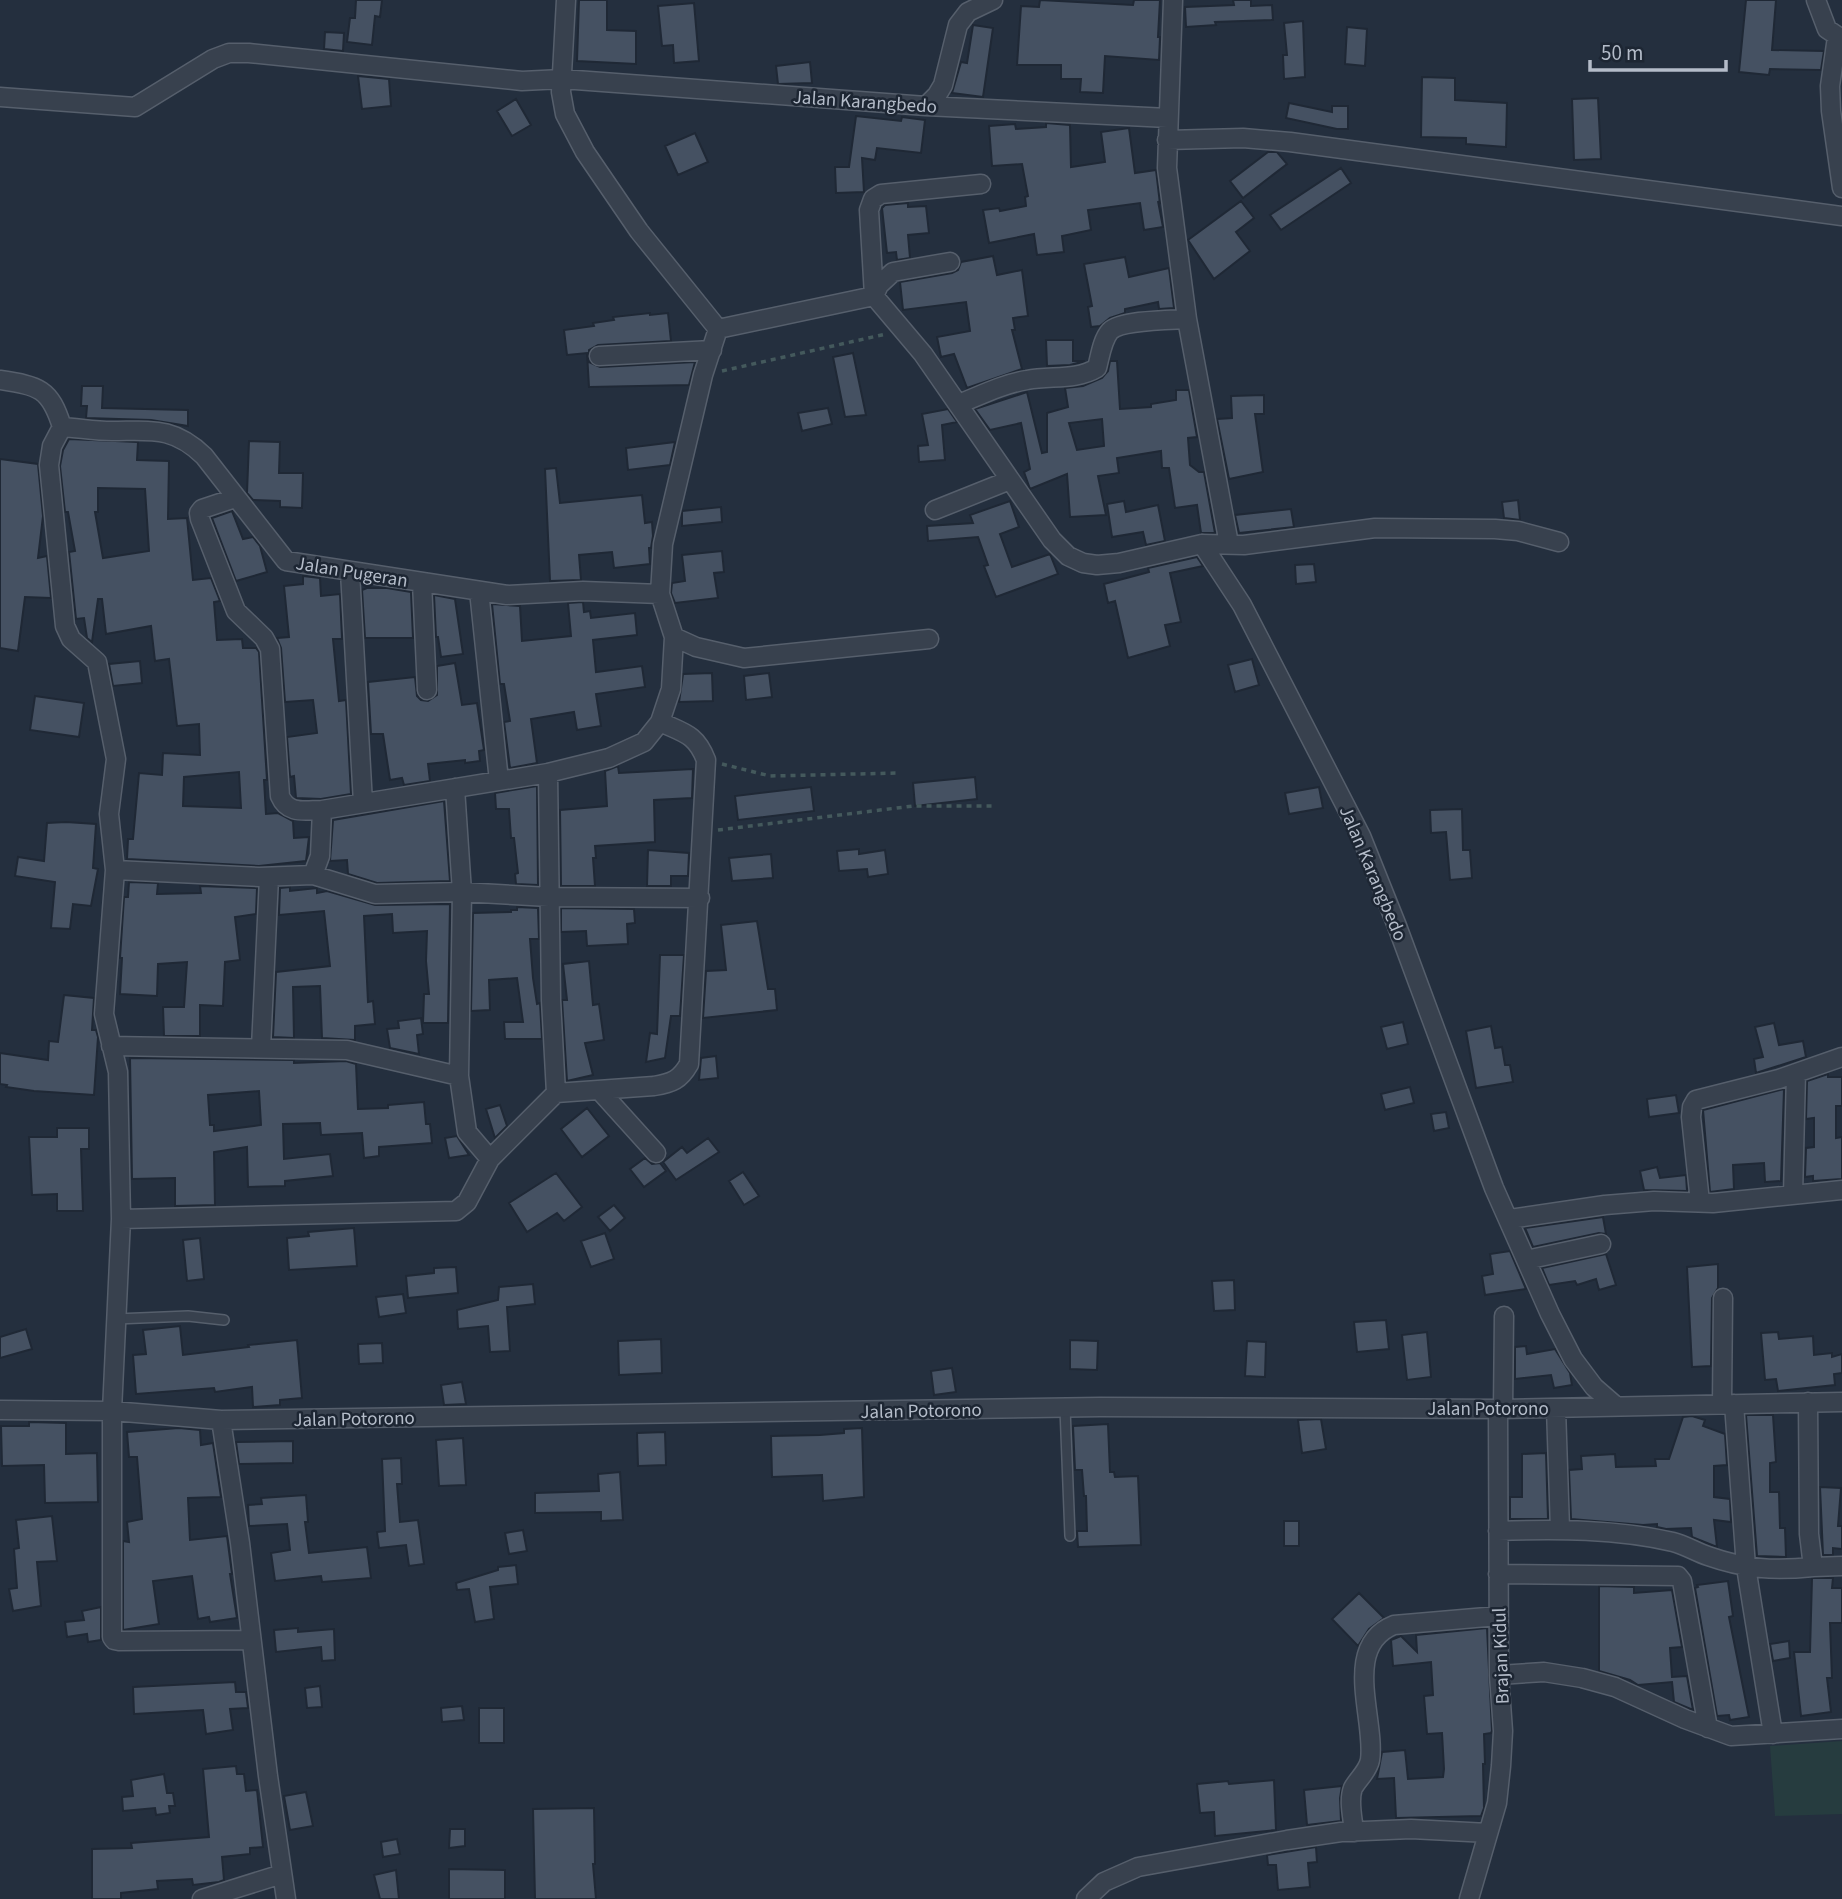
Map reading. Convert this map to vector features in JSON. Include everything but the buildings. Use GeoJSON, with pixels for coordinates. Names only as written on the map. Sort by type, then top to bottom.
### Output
{"type":"FeatureCollection","features":[{"type":"Feature","properties":{"kind":"street"},"geometry":{"type":"LineString","coordinates":[[566,0],[561,92],[565,114],[585,152],[639,231],[718,329]]}},
{"type":"Feature","properties":{"kind":"street"},"geometry":{"type":"LineString","coordinates":[[926,106],[943,85],[965,6],[993,0]]}},
{"type":"Feature","properties":{"kind":"street"},"geometry":{"type":"LineString","coordinates":[[1173,0],[1167,168],[1187,319],[1229,544]]}},
{"type":"Feature","properties":{"kind":"street"},"geometry":{"type":"LineString","coordinates":[[1816,0],[1827,29],[1840,38],[1831,98],[1842,188]]}},
{"type":"Feature","properties":{"kind":"street","name":"Jalan Karangbedo"},"geometry":{"type":"LineString","coordinates":[[0,97],[135,107],[213,59],[229,53],[249,52],[522,80],[562,79],[926,106],[1168,118]]}},
{"type":"Feature","properties":{"kind":"street"},"geometry":{"type":"LineString","coordinates":[[1167,140],[1243,138],[1290,142],[1842,216]]}},
{"type":"Feature","properties":{"kind":"street"},"geometry":{"type":"LineString","coordinates":[[981,184],[881,194],[873,199],[869,210],[874,296],[959,404],[1052,540],[1069,556],[1083,563],[1097,565],[1119,563],[1202,544],[1267,542],[1375,528],[1495,529],[1518,531],[1559,542]]}},
{"type":"Feature","properties":{"kind":"street"},"geometry":{"type":"LineString","coordinates":[[874,296],[879,285],[893,272],[950,262]]}},
{"type":"Feature","properties":{"kind":"street"},"geometry":{"type":"LineString","coordinates":[[718,329],[874,296]]}},
{"type":"Feature","properties":{"kind":"street"},"geometry":{"type":"LineString","coordinates":[[959,404],[1022,380],[1084,375],[1097,369],[1106,337],[1112,329],[1125,325],[1187,319]]}},
{"type":"Feature","properties":{"kind":"street"},"geometry":{"type":"LineString","coordinates":[[235,498],[202,509],[200,519],[236,611],[264,638],[270,649],[280,796],[288,808],[295,811],[322,810],[548,773],[609,758],[644,742],[660,722],[671,689],[674,637],[660,594],[663,544],[703,375],[718,329]]}},
{"type":"Feature","properties":{"kind":"street"},"geometry":{"type":"LineString","coordinates":[[599,356],[712,350]]}},
{"type":"Feature","properties":{"kind":"street"},"geometry":{"type":"LineString","coordinates":[[0,380],[41,390],[55,406],[62,427],[51,446],[49,465],[65,626],[71,639],[97,662],[117,759],[109,814],[115,870],[104,1014],[118,1072],[121,1219],[112,1412],[113,1639],[251,1640]]}},
{"type":"Feature","properties":{"kind":"street","name":"Jalan Pugeran"},"geometry":{"type":"LineString","coordinates":[[62,427],[109,431],[141,430],[179,436],[191,443],[286,561],[507,595],[583,591],[660,594]]}},
{"type":"Feature","properties":{"kind":"street"},"geometry":{"type":"LineString","coordinates":[[935,510],[1010,480]]}},
{"type":"Feature","properties":{"kind":"street","name":"Jalan Karangbedo"},"geometry":{"type":"LineString","coordinates":[[1202,544],[1242,605],[1361,836],[1494,1188],[1573,1359],[1594,1387],[1617,1407]]}},
{"type":"Feature","properties":{"kind":"street"},"geometry":{"type":"LineString","coordinates":[[350,572],[363,803]]}},
{"type":"Feature","properties":{"kind":"street"},"geometry":{"type":"LineString","coordinates":[[422,583],[427,690]]}},
{"type":"Feature","properties":{"kind":"street"},"geometry":{"type":"LineString","coordinates":[[479,591],[499,781]]}},
{"type":"Feature","properties":{"kind":"street"},"geometry":{"type":"LineString","coordinates":[[674,637],[696,647],[744,658],[929,639]]}},
{"type":"Feature","properties":{"kind":"street"},"geometry":{"type":"LineString","coordinates":[[121,1219],[456,1211],[467,1202],[490,1159],[556,1093],[669,1083],[681,1078],[689,1064],[706,760],[698,742],[691,736],[660,722]]}},
{"type":"Feature","properties":{"kind":"street"},"geometry":{"type":"LineString","coordinates":[[548,773],[556,1093]]}},
{"type":"Feature","properties":{"kind":"street"},"geometry":{"type":"LineString","coordinates":[[455,788],[462,892],[459,1076],[467,1132],[490,1159]]}},
{"type":"Feature","properties":{"kind":"street"},"geometry":{"type":"LineString","coordinates":[[313,875],[320,856],[322,810]]}},
{"type":"Feature","properties":{"kind":"street"},"geometry":{"type":"LineString","coordinates":[[115,870],[269,877],[313,875],[369,893],[462,892],[549,897],[699,898]]}},
{"type":"Feature","properties":{"kind":"street"},"geometry":{"type":"LineString","coordinates":[[261,1048],[269,877]]}},
{"type":"Feature","properties":{"kind":"street"},"geometry":{"type":"LineString","coordinates":[[111,1046],[361,1051],[459,1076]]}},
{"type":"Feature","properties":{"kind":"street"},"geometry":{"type":"LineString","coordinates":[[1700,1202],[1691,1116],[1696,1100],[1796,1073],[1842,1057]]}},
{"type":"Feature","properties":{"kind":"street"},"geometry":{"type":"LineString","coordinates":[[1793,1195],[1796,1073]]}},
{"type":"Feature","properties":{"kind":"street"},"geometry":{"type":"LineString","coordinates":[[600,1091],[656,1153]]}},
{"type":"Feature","properties":{"kind":"street"},"geometry":{"type":"LineString","coordinates":[[1510,1219],[1605,1205],[1700,1202],[1842,1190]]}},
{"type":"Feature","properties":{"kind":"street"},"geometry":{"type":"LineString","coordinates":[[1526,1260],[1601,1244]]}},
{"type":"Feature","properties":{"kind":"street"},"geometry":{"type":"LineString","coordinates":[[1723,1298],[1728,1404],[1746,1567],[1773,1734]]}},
{"type":"Feature","properties":{"kind":"street","name":"Brajan Kidul"},"geometry":{"type":"LineString","coordinates":[[1469,1899],[1497,1803],[1501,1766],[1503,1731],[1499,1675],[1498,1531],[1504,1317]]}},
{"type":"Feature","properties":{"kind":"street"},"geometry":{"type":"LineString","coordinates":[[1808,1402],[1813,1567]]}},
{"type":"Feature","properties":{"kind":"street","name":"Jalan Potorono"},"geometry":{"type":"LineString","coordinates":[[0,1410],[112,1412],[221,1420],[1065,1408],[1501,1409],[1842,1402]]}},
{"type":"Feature","properties":{"kind":"street"},"geometry":{"type":"LineString","coordinates":[[1556,1408],[1560,1529]]}},
{"type":"Feature","properties":{"kind":"street"},"geometry":{"type":"LineString","coordinates":[[221,1420],[286,1899]]}},
{"type":"Feature","properties":{"kind":"street"},"geometry":{"type":"LineString","coordinates":[[1498,1531],[1592,1531],[1677,1543],[1707,1556],[1746,1567],[1777,1571],[1842,1566]]}},
{"type":"Feature","properties":{"kind":"street"},"geometry":{"type":"LineString","coordinates":[[1498,1574],[1678,1576],[1682,1581],[1708,1728]]}},
{"type":"Feature","properties":{"kind":"street"},"geometry":{"type":"LineString","coordinates":[[1354,1832],[1350,1800],[1352,1790],[1370,1762],[1364,1667],[1367,1653],[1376,1638],[1394,1625],[1499,1616]]}},
{"type":"Feature","properties":{"kind":"street"},"geometry":{"type":"LineString","coordinates":[[1499,1675],[1544,1672],[1582,1678],[1615,1687],[1685,1720],[1731,1736],[1842,1729]]}},
{"type":"Feature","properties":{"kind":"street"},"geometry":{"type":"LineString","coordinates":[[1086,1899],[1104,1882],[1138,1867],[1274,1843],[1354,1832],[1411,1829],[1488,1833]]}},
{"type":"Feature","properties":{"kind":"street"},"geometry":{"type":"LineString","coordinates":[[202,1899],[220,1896],[282,1874]]}},
{"type":"Feature","properties":{"kind":"lane"},"geometry":{"type":"LineString","coordinates":[[116,1319],[188,1316],[224,1320]]}},
{"type":"Feature","properties":{"kind":"lane"},"geometry":{"type":"LineString","coordinates":[[1065,1408],[1070,1536]]}},
{"type":"Feature","properties":{"kind":"path"},"geometry":{"type":"LineString","coordinates":[[703,375],[903,330]]}},
{"type":"Feature","properties":{"kind":"path"},"geometry":{"type":"LineString","coordinates":[[706,760],[770,776],[898,773]]}},
{"type":"Feature","properties":{"kind":"path"},"geometry":{"type":"LineString","coordinates":[[702,832],[912,806],[993,806]]}},
{"type":"Feature","properties":{"kind":"green space"},"geometry":{"type":"Polygon","coordinates":[[[1842,1741],[1842,1814],[1775,1816],[1770,1746],[1842,1741]]]}}]}
